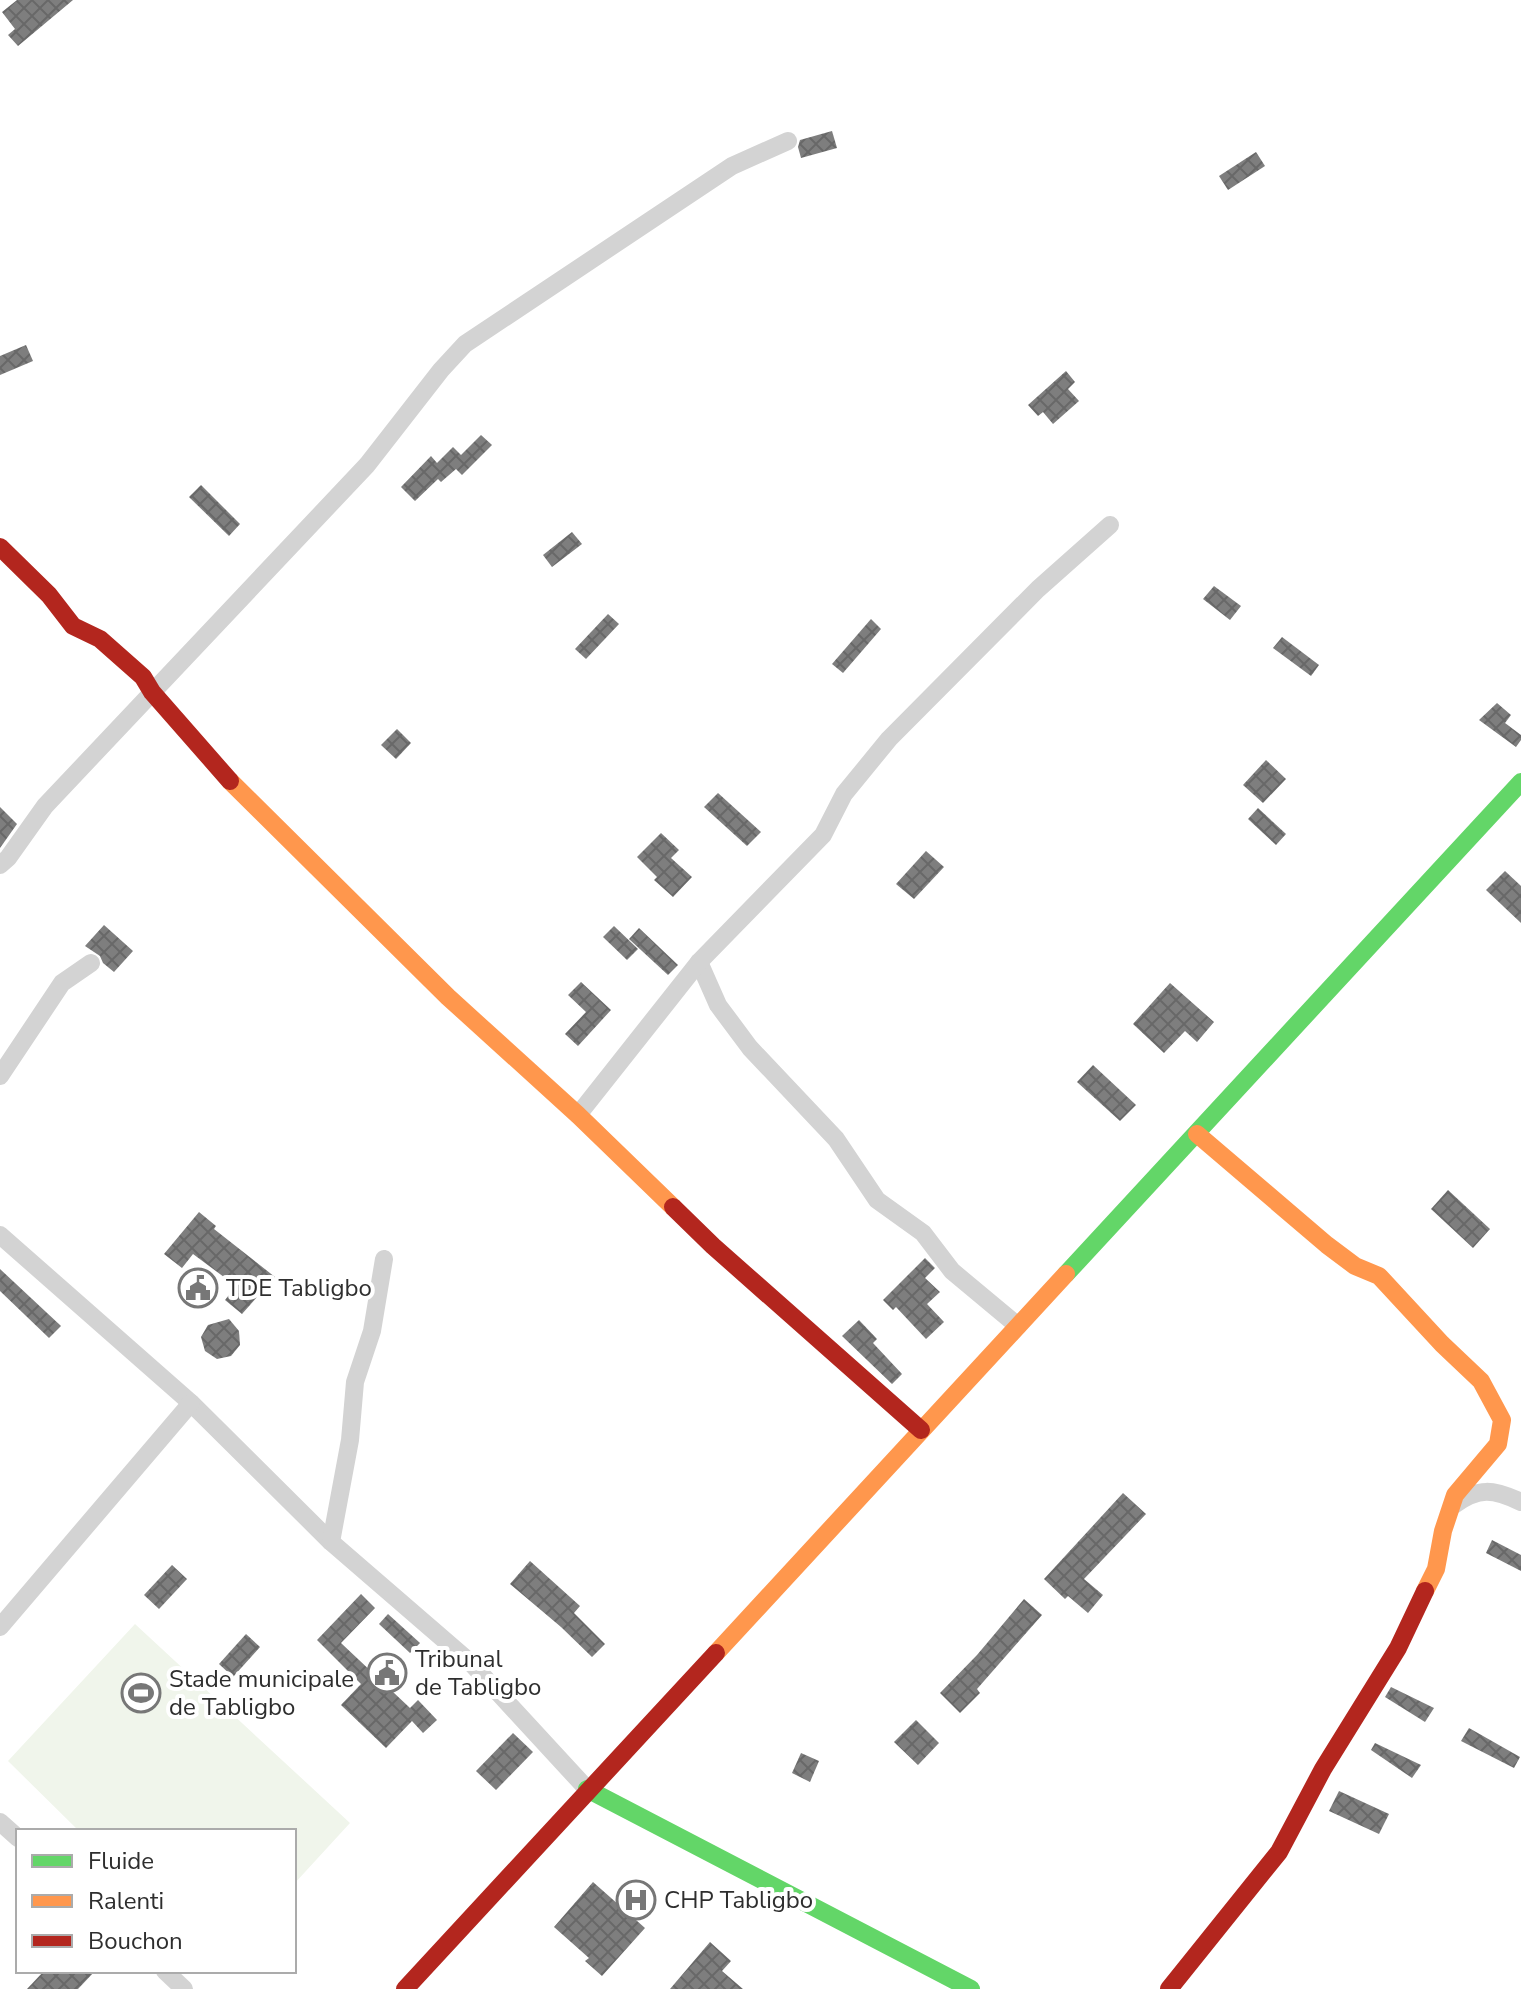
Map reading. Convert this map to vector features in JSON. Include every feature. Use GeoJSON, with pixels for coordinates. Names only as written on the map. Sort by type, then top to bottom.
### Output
{"type":"FeatureCollection","features":[{"type":"Feature","properties":{"kind":"street"},"geometry":{"type":"LineString","coordinates":[[0,865],[45,806],[367,465],[465,344],[732,166],[788,141]]}},
{"type":"Feature","properties":{"kind":"street"},"geometry":{"type":"LineString","coordinates":[[578,1115],[699,962],[823,835],[844,794],[889,739],[1038,589],[1110,525]]}},
{"type":"Feature","properties":{"kind":"street"},"geometry":{"type":"LineString","coordinates":[[0,547],[49,595],[73,626],[100,639],[143,677],[152,692],[256,808],[448,997],[578,1115],[713,1246],[921,1430]]}},
{"type":"Feature","properties":{"kind":"street"},"geometry":{"type":"LineString","coordinates":[[405,1989],[1521,782]]}},
{"type":"Feature","properties":{"kind":"street"},"geometry":{"type":"LineString","coordinates":[[699,962],[718,1005],[750,1048],[800,1097],[836,1139],[877,1200],[923,1233],[952,1271],[1018,1326]]}},
{"type":"Feature","properties":{"kind":"street"},"geometry":{"type":"LineString","coordinates":[[0,1076],[62,983],[91,963]]}},
{"type":"Feature","properties":{"kind":"street"},"geometry":{"type":"LineString","coordinates":[[1169,1989],[1279,1852],[1323,1769],[1398,1648],[1436,1569],[1443,1531],[1455,1495],[1498,1444],[1502,1420],[1481,1381],[1379,1276],[1355,1266],[1327,1245],[1197,1134]]}},
{"type":"Feature","properties":{"kind":"street"},"geometry":{"type":"LineString","coordinates":[[0,1235],[191,1403],[331,1542],[471,1663],[587,1789],[971,1989]]}},
{"type":"Feature","properties":{"kind":"street"},"geometry":{"type":"LineString","coordinates":[[331,1542],[350,1440],[355,1382],[372,1331],[384,1259]]}},
{"type":"Feature","properties":{"kind":"street"},"geometry":{"type":"LineString","coordinates":[[0,1627],[191,1403]]}},
{"type":"Feature","properties":{"kind":"street"},"geometry":{"type":"LineString","coordinates":[[1451,1506],[1471,1492],[1503,1493],[1521,1502]]}},
{"type":"Feature","properties":{"kind":"street"},"geometry":{"type":"LineString","coordinates":[[0,1822],[16,1836]]}},
{"type":"Feature","properties":{"kind":"street"},"geometry":{"type":"LineString","coordinates":[[167,1973],[184,1989]]}},
{"type":"Feature","properties":{"kind":"shaded area","name":"Stade municipale de Tabligbo"},"geometry":{"type":"Polygon","coordinates":[[[135,1624],[350,1823],[296,1882],[296,1829],[77,1829],[8,1761],[135,1624]]]}},
{"type":"Feature","properties":{"kind":"building"},"geometry":{"type":"Polygon","coordinates":[[[17,0],[73,0],[18,46],[8,35],[15,29],[2,12],[17,0]]]}},
{"type":"Feature","properties":{"kind":"building"},"geometry":{"type":"Polygon","coordinates":[[[832,131],[837,148],[801,158],[800,140],[832,131]]]}},
{"type":"Feature","properties":{"kind":"building"},"geometry":{"type":"Polygon","coordinates":[[[1256,152],[1265,166],[1228,190],[1219,176],[1256,152]]]}},
{"type":"Feature","properties":{"kind":"building"},"geometry":{"type":"Polygon","coordinates":[[[26,345],[33,361],[0,375],[0,356],[26,345]]]}},
{"type":"Feature","properties":{"kind":"building"},"geometry":{"type":"Polygon","coordinates":[[[1066,371],[1075,382],[1068,389],[1079,401],[1053,424],[1043,412],[1038,416],[1028,405],[1066,371]]]}},
{"type":"Feature","properties":{"kind":"building"},"geometry":{"type":"Polygon","coordinates":[[[481,435],[492,445],[462,475],[456,469],[441,482],[438,479],[415,501],[401,487],[431,456],[437,463],[453,447],[461,455],[481,435]]]}},
{"type":"Feature","properties":{"kind":"building"},"geometry":{"type":"Polygon","coordinates":[[[201,485],[240,524],[229,536],[189,497],[201,485]]]}},
{"type":"Feature","properties":{"kind":"building"},"geometry":{"type":"Polygon","coordinates":[[[572,532],[582,544],[552,567],[543,555],[572,532]]]}},
{"type":"Feature","properties":{"kind":"building"},"geometry":{"type":"Polygon","coordinates":[[[1214,586],[1241,606],[1230,620],[1203,599],[1214,586]]]}},
{"type":"Feature","properties":{"kind":"building"},"geometry":{"type":"Polygon","coordinates":[[[608,614],[619,624],[586,659],[575,649],[608,614]]]}},
{"type":"Feature","properties":{"kind":"building"},"geometry":{"type":"Polygon","coordinates":[[[871,619],[881,629],[843,673],[832,664],[871,619]]]}},
{"type":"Feature","properties":{"kind":"building"},"geometry":{"type":"Polygon","coordinates":[[[1282,637],[1319,665],[1311,676],[1273,648],[1282,637]]]}},
{"type":"Feature","properties":{"kind":"building"},"geometry":{"type":"Polygon","coordinates":[[[1497,703],[1511,715],[1505,723],[1521,735],[1516,747],[1479,720],[1497,703]]]}},
{"type":"Feature","properties":{"kind":"building"},"geometry":{"type":"Polygon","coordinates":[[[397,729],[411,743],[396,759],[381,745],[397,729]]]}},
{"type":"Feature","properties":{"kind":"building"},"geometry":{"type":"Polygon","coordinates":[[[1266,760],[1286,779],[1263,803],[1243,785],[1266,760]]]}},
{"type":"Feature","properties":{"kind":"building"},"geometry":{"type":"Polygon","coordinates":[[[718,793],[761,832],[747,846],[704,807],[718,793]]]}},
{"type":"Feature","properties":{"kind":"building"},"geometry":{"type":"Polygon","coordinates":[[[0,807],[17,824],[0,848],[0,807]]]}},
{"type":"Feature","properties":{"kind":"building"},"geometry":{"type":"Polygon","coordinates":[[[1258,808],[1286,834],[1276,845],[1248,819],[1258,808]]]}},
{"type":"Feature","properties":{"kind":"building"},"geometry":{"type":"Polygon","coordinates":[[[661,833],[679,850],[671,858],[692,877],[673,897],[654,880],[657,877],[637,857],[661,833]]]}},
{"type":"Feature","properties":{"kind":"building"},"geometry":{"type":"Polygon","coordinates":[[[926,851],[944,867],[914,899],[896,884],[926,851]]]}},
{"type":"Feature","properties":{"kind":"building"},"geometry":{"type":"Polygon","coordinates":[[[1505,871],[1521,886],[1521,923],[1486,890],[1505,871]]]}},
{"type":"Feature","properties":{"kind":"building"},"geometry":{"type":"Polygon","coordinates":[[[104,925],[133,951],[114,972],[100,956],[85,946],[104,925]]]}},
{"type":"Feature","properties":{"kind":"building"},"geometry":{"type":"Polygon","coordinates":[[[614,926],[638,949],[627,960],[603,937],[614,926]]]}},
{"type":"Feature","properties":{"kind":"building"},"geometry":{"type":"Polygon","coordinates":[[[639,928],[678,965],[668,975],[629,939],[639,928]]]}},
{"type":"Feature","properties":{"kind":"building"},"geometry":{"type":"Polygon","coordinates":[[[581,982],[611,1010],[578,1046],[565,1034],[586,1012],[568,995],[581,982]]]}},
{"type":"Feature","properties":{"kind":"building"},"geometry":{"type":"Polygon","coordinates":[[[1170,983],[1214,1022],[1197,1042],[1185,1031],[1164,1053],[1133,1024],[1170,983]]]}},
{"type":"Feature","properties":{"kind":"building"},"geometry":{"type":"Polygon","coordinates":[[[1093,1065],[1136,1105],[1120,1121],[1077,1082],[1093,1065]]]}},
{"type":"Feature","properties":{"kind":"building"},"geometry":{"type":"Polygon","coordinates":[[[1448,1190],[1490,1229],[1473,1248],[1431,1209],[1448,1190]]]}},
{"type":"Feature","properties":{"kind":"building"},"geometry":{"type":"Polygon","coordinates":[[[199,1212],[216,1226],[214,1229],[275,1277],[242,1314],[225,1300],[236,1286],[193,1254],[182,1268],[164,1254],[199,1212]]]}},
{"type":"Feature","properties":{"kind":"building"},"geometry":{"type":"Polygon","coordinates":[[[925,1258],[935,1268],[925,1278],[940,1292],[927,1304],[944,1322],[926,1339],[896,1307],[893,1310],[883,1300],[925,1258]]]}},
{"type":"Feature","properties":{"kind":"building"},"geometry":{"type":"Polygon","coordinates":[[[0,1269],[61,1326],[49,1338],[0,1291],[0,1269]]]}},
{"type":"Feature","properties":{"kind":"building"},"geometry":{"type":"Polygon","coordinates":[[[229,1319],[239,1331],[240,1345],[231,1356],[217,1359],[205,1351],[201,1337],[208,1325],[229,1319]]]}},
{"type":"Feature","properties":{"kind":"building"},"geometry":{"type":"Polygon","coordinates":[[[859,1320],[877,1339],[873,1343],[902,1374],[892,1384],[842,1336],[859,1320]]]}},
{"type":"Feature","properties":{"kind":"building"},"geometry":{"type":"Polygon","coordinates":[[[1123,1493],[1146,1514],[1084,1579],[1103,1595],[1088,1613],[1068,1596],[1065,1599],[1044,1579],[1123,1493]]]}},
{"type":"Feature","properties":{"kind":"building"},"geometry":{"type":"Polygon","coordinates":[[[1492,1540],[1521,1555],[1521,1571],[1486,1553],[1492,1540]]]}},
{"type":"Feature","properties":{"kind":"building"},"geometry":{"type":"Polygon","coordinates":[[[530,1561],[580,1606],[574,1613],[605,1644],[592,1657],[510,1584],[530,1561]]]}},
{"type":"Feature","properties":{"kind":"building"},"geometry":{"type":"Polygon","coordinates":[[[172,1565],[187,1579],[159,1609],[144,1595],[172,1565]]]}},
{"type":"Feature","properties":{"kind":"building"},"geometry":{"type":"Polygon","coordinates":[[[361,1594],[375,1608],[341,1643],[410,1708],[418,1700],[437,1720],[423,1733],[412,1721],[386,1748],[341,1705],[361,1684],[317,1640],[361,1594]]]}},
{"type":"Feature","properties":{"kind":"building"},"geometry":{"type":"Polygon","coordinates":[[[1024,1599],[1042,1615],[977,1689],[980,1693],[960,1713],[940,1693],[1024,1599]]]}},
{"type":"Feature","properties":{"kind":"building"},"geometry":{"type":"Polygon","coordinates":[[[388,1614],[420,1643],[410,1653],[379,1624],[388,1614]]]}},
{"type":"Feature","properties":{"kind":"building"},"geometry":{"type":"Polygon","coordinates":[[[246,1634],[260,1647],[233,1677],[219,1664],[246,1634]]]}},
{"type":"Feature","properties":{"kind":"building"},"geometry":{"type":"Polygon","coordinates":[[[1391,1687],[1434,1708],[1425,1722],[1385,1697],[1391,1687]]]}},
{"type":"Feature","properties":{"kind":"building"},"geometry":{"type":"Polygon","coordinates":[[[916,1720],[939,1743],[918,1765],[894,1742],[916,1720]]]}},
{"type":"Feature","properties":{"kind":"building"},"geometry":{"type":"Polygon","coordinates":[[[1469,1728],[1520,1757],[1514,1768],[1461,1741],[1469,1728]]]}},
{"type":"Feature","properties":{"kind":"building"},"geometry":{"type":"Polygon","coordinates":[[[513,1733],[533,1752],[496,1790],[476,1771],[513,1733]]]}},
{"type":"Feature","properties":{"kind":"building"},"geometry":{"type":"Polygon","coordinates":[[[1375,1743],[1421,1765],[1412,1778],[1371,1750],[1375,1743]]]}},
{"type":"Feature","properties":{"kind":"building"},"geometry":{"type":"Polygon","coordinates":[[[801,1753],[819,1761],[810,1782],[792,1773],[801,1753]]]}},
{"type":"Feature","properties":{"kind":"building"},"geometry":{"type":"Polygon","coordinates":[[[1339,1791],[1389,1814],[1379,1834],[1329,1811],[1339,1791]]]}},
{"type":"Feature","properties":{"kind":"building"},"geometry":{"type":"Polygon","coordinates":[[[593,1882],[645,1928],[602,1976],[585,1961],[589,1958],[554,1927],[593,1882]]]}},
{"type":"Feature","properties":{"kind":"building"},"geometry":{"type":"Polygon","coordinates":[[[710,1942],[731,1961],[722,1971],[743,1989],[670,1989],[710,1942]]]}},
{"type":"Feature","properties":{"kind":"building"},"geometry":{"type":"Polygon","coordinates":[[[42,1973],[93,1973],[78,1989],[27,1989],[42,1973]]]}},
{"type":"Feature","properties":{"kind":"traffic: fast"},"geometry":{"type":"LineString","coordinates":[[1066,1274],[1521,782]]}},
{"type":"Feature","properties":{"kind":"traffic: fast"},"geometry":{"type":"LineString","coordinates":[[587,1789],[971,1989]]}},
{"type":"Feature","properties":{"kind":"traffic: slow"},"geometry":{"type":"LineString","coordinates":[[230,781],[448,997],[578,1115],[673,1207]]}},
{"type":"Feature","properties":{"kind":"traffic: slow"},"geometry":{"type":"LineString","coordinates":[[1197,1134],[1327,1245],[1355,1266],[1379,1276],[1481,1381],[1502,1420],[1498,1444],[1455,1495],[1443,1531],[1436,1569],[1425,1591]]}},
{"type":"Feature","properties":{"kind":"traffic: slow"},"geometry":{"type":"LineString","coordinates":[[716,1653],[1066,1274]]}},
{"type":"Feature","properties":{"kind":"traffic: jam"},"geometry":{"type":"LineString","coordinates":[[0,547],[49,595],[73,626],[100,639],[143,677],[152,692],[230,781]]}},
{"type":"Feature","properties":{"kind":"traffic: jam"},"geometry":{"type":"LineString","coordinates":[[673,1207],[921,1430]]}},
{"type":"Feature","properties":{"kind":"traffic: jam"},"geometry":{"type":"LineString","coordinates":[[1169,1989],[1279,1852],[1323,1769],[1398,1648],[1425,1591]]}},
{"type":"Feature","properties":{"kind":"traffic: jam"},"geometry":{"type":"LineString","coordinates":[[405,1989],[716,1653]]}},
{"type":"Feature","properties":{"kind":"place","name":"TDE Tabligbo"},"geometry":{"type":"Point","coordinates":[198,1288]}},
{"type":"Feature","properties":{"kind":"place","name":"Tribunal de Tabligbo"},"geometry":{"type":"Point","coordinates":[387,1673]}},
{"type":"Feature","properties":{"kind":"place","name":"Stade municipale de Tabligbo"},"geometry":{"type":"Point","coordinates":[141,1693]}},
{"type":"Feature","properties":{"kind":"place","name":"CHP Tabligbo"},"geometry":{"type":"Point","coordinates":[636,1900]}}]}
